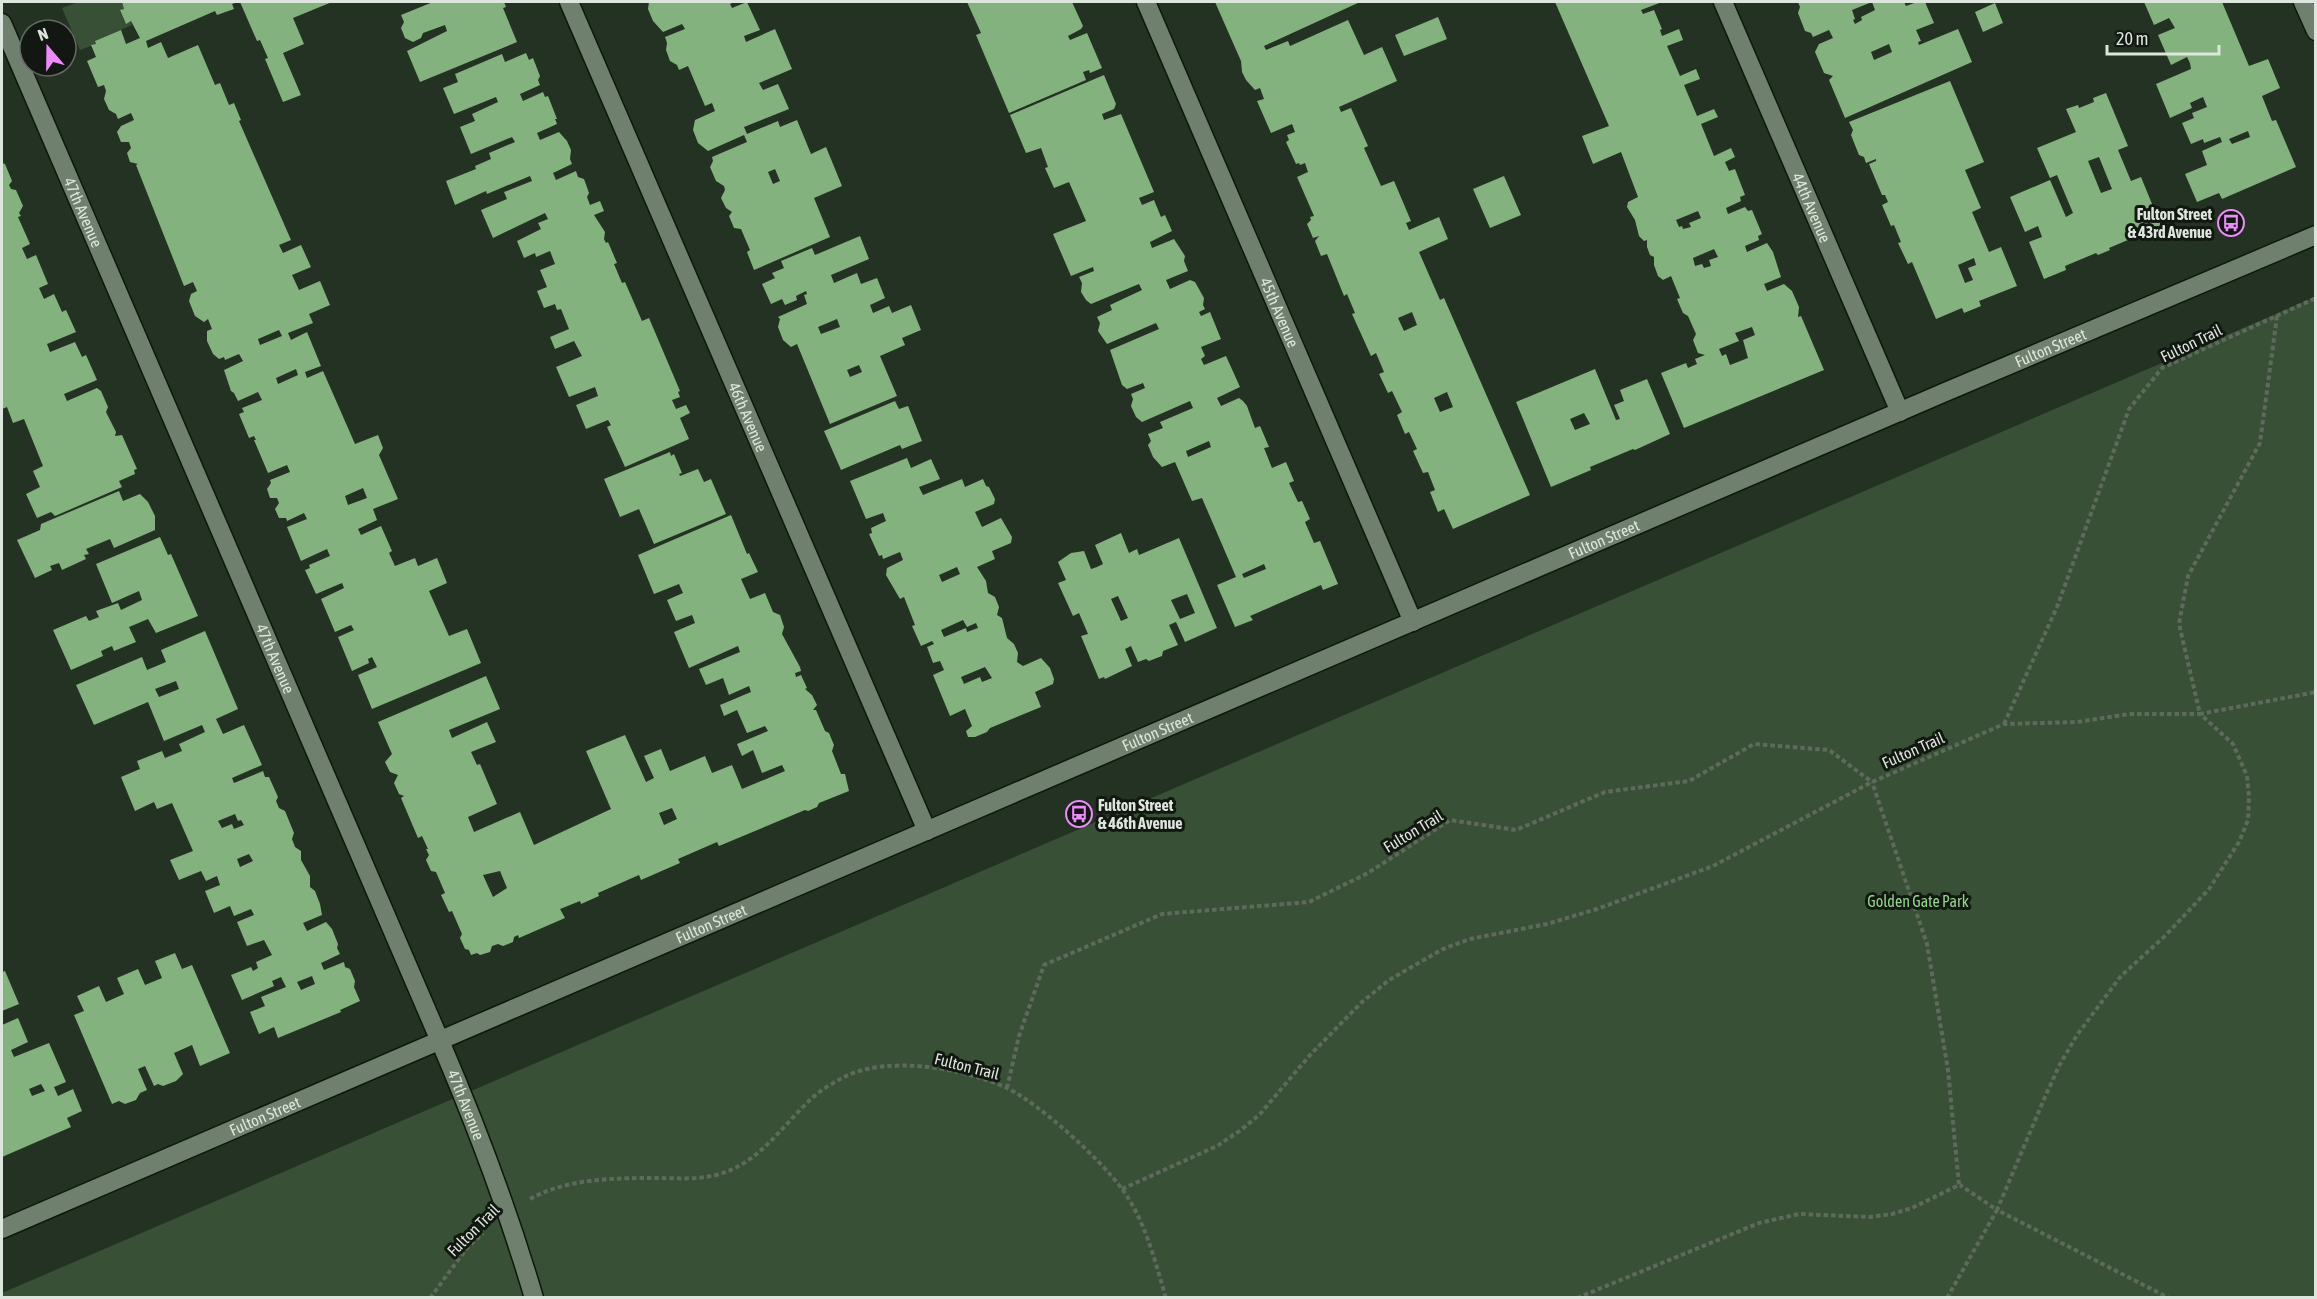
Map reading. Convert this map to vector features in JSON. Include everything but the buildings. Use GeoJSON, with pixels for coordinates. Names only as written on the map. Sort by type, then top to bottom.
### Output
{"type":"FeatureCollection","features":[{"type":"Feature","properties":{"kind":"street","name":"46th Avenue"},"geometry":{"type":"LineString","coordinates":[[569,2],[927,831]]}},
{"type":"Feature","properties":{"kind":"street","name":"45th Avenue"},"geometry":{"type":"LineString","coordinates":[[1146,2],[1413,621]]}},
{"type":"Feature","properties":{"kind":"street","name":"44th Avenue"},"geometry":{"type":"LineString","coordinates":[[1723,2],[1900,412]]}},
{"type":"Feature","properties":{"kind":"street"},"geometry":{"type":"LineString","coordinates":[[2303,2],[2316,31]]}},
{"type":"Feature","properties":{"kind":"street","name":"47th Avenue"},"geometry":{"type":"LineString","coordinates":[[2,23],[475,1124],[507,1211],[534,1298]]}},
{"type":"Feature","properties":{"kind":"street","name":"Fulton Street"},"geometry":{"type":"LineString","coordinates":[[2,1229],[2316,235]]}},
{"type":"Feature","properties":{"kind":"path","name":"Fulton Trail"},"geometry":{"type":"LineString","coordinates":[[430,1298],[467,1248],[507,1211],[546,1190],[574,1184],[625,1179],[698,1178],[716,1175],[735,1168],[765,1149],[808,1101],[846,1076],[866,1069],[914,1066],[978,1077],[1007,1088],[1019,1036],[1044,965],[1162,914],[1309,902],[1368,873],[1450,820],[1516,830],[1605,792],[1689,781],[1754,744],[1829,750],[1872,782],[2004,724],[2057,607],[2128,409],[2162,368],[2316,298]]}},
{"type":"Feature","properties":{"kind":"path"},"geometry":{"type":"LineString","coordinates":[[1947,1298],[1997,1210],[2059,1066],[2077,1035],[2121,976],[2166,935],[2209,889],[2239,842],[2248,820],[2247,776],[2233,744],[2200,714],[2179,624],[2188,576],[2260,443],[2278,315]]}},
{"type":"Feature","properties":{"kind":"path"},"geometry":{"type":"LineString","coordinates":[[2004,724],[2077,722],[2129,714],[2200,714],[2316,692]]}},
{"type":"Feature","properties":{"kind":"path"},"geometry":{"type":"LineString","coordinates":[[1122,1189],[1217,1146],[1241,1130],[1260,1114],[1310,1055],[1355,1009],[1389,980],[1416,963],[1443,949],[1470,939],[1547,924],[1597,909],[1713,866],[1872,782],[1927,944],[1948,1070],[1959,1185]]}},
{"type":"Feature","properties":{"kind":"path"},"geometry":{"type":"LineString","coordinates":[[2316,782],[2316,792]]}},
{"type":"Feature","properties":{"kind":"path"},"geometry":{"type":"LineString","coordinates":[[1007,1088],[1052,1119],[1122,1189],[1144,1230],[1166,1298]]}},
{"type":"Feature","properties":{"kind":"path"},"geometry":{"type":"LineString","coordinates":[[1959,1185],[1997,1210],[2169,1298]]}},
{"type":"Feature","properties":{"kind":"path"},"geometry":{"type":"LineString","coordinates":[[1577,1298],[1759,1223],[1799,1214],[1870,1217],[1892,1215],[1959,1185]]}},
{"type":"Feature","properties":{"kind":"green space"},"geometry":{"type":"Polygon","coordinates":[[[78,2],[122,2],[124,9],[120,11],[125,23],[131,21],[132,25],[80,50],[78,18],[66,18],[62,8],[78,2]]]}},
{"type":"Feature","properties":{"kind":"green space","name":"Golden Gate Park"},"geometry":{"type":"Polygon","coordinates":[[[2315,297],[2315,1297],[2,1298],[2,1293],[2315,297]]]}},
{"type":"Feature","properties":{"kind":"place","name":"Fulton Street & 43rd Avenue"},"geometry":{"type":"Point","coordinates":[2231,223]}},
{"type":"Feature","properties":{"kind":"place","name":"Fulton Street & 46th Avenue"},"geometry":{"type":"Point","coordinates":[1079,814]}}]}
